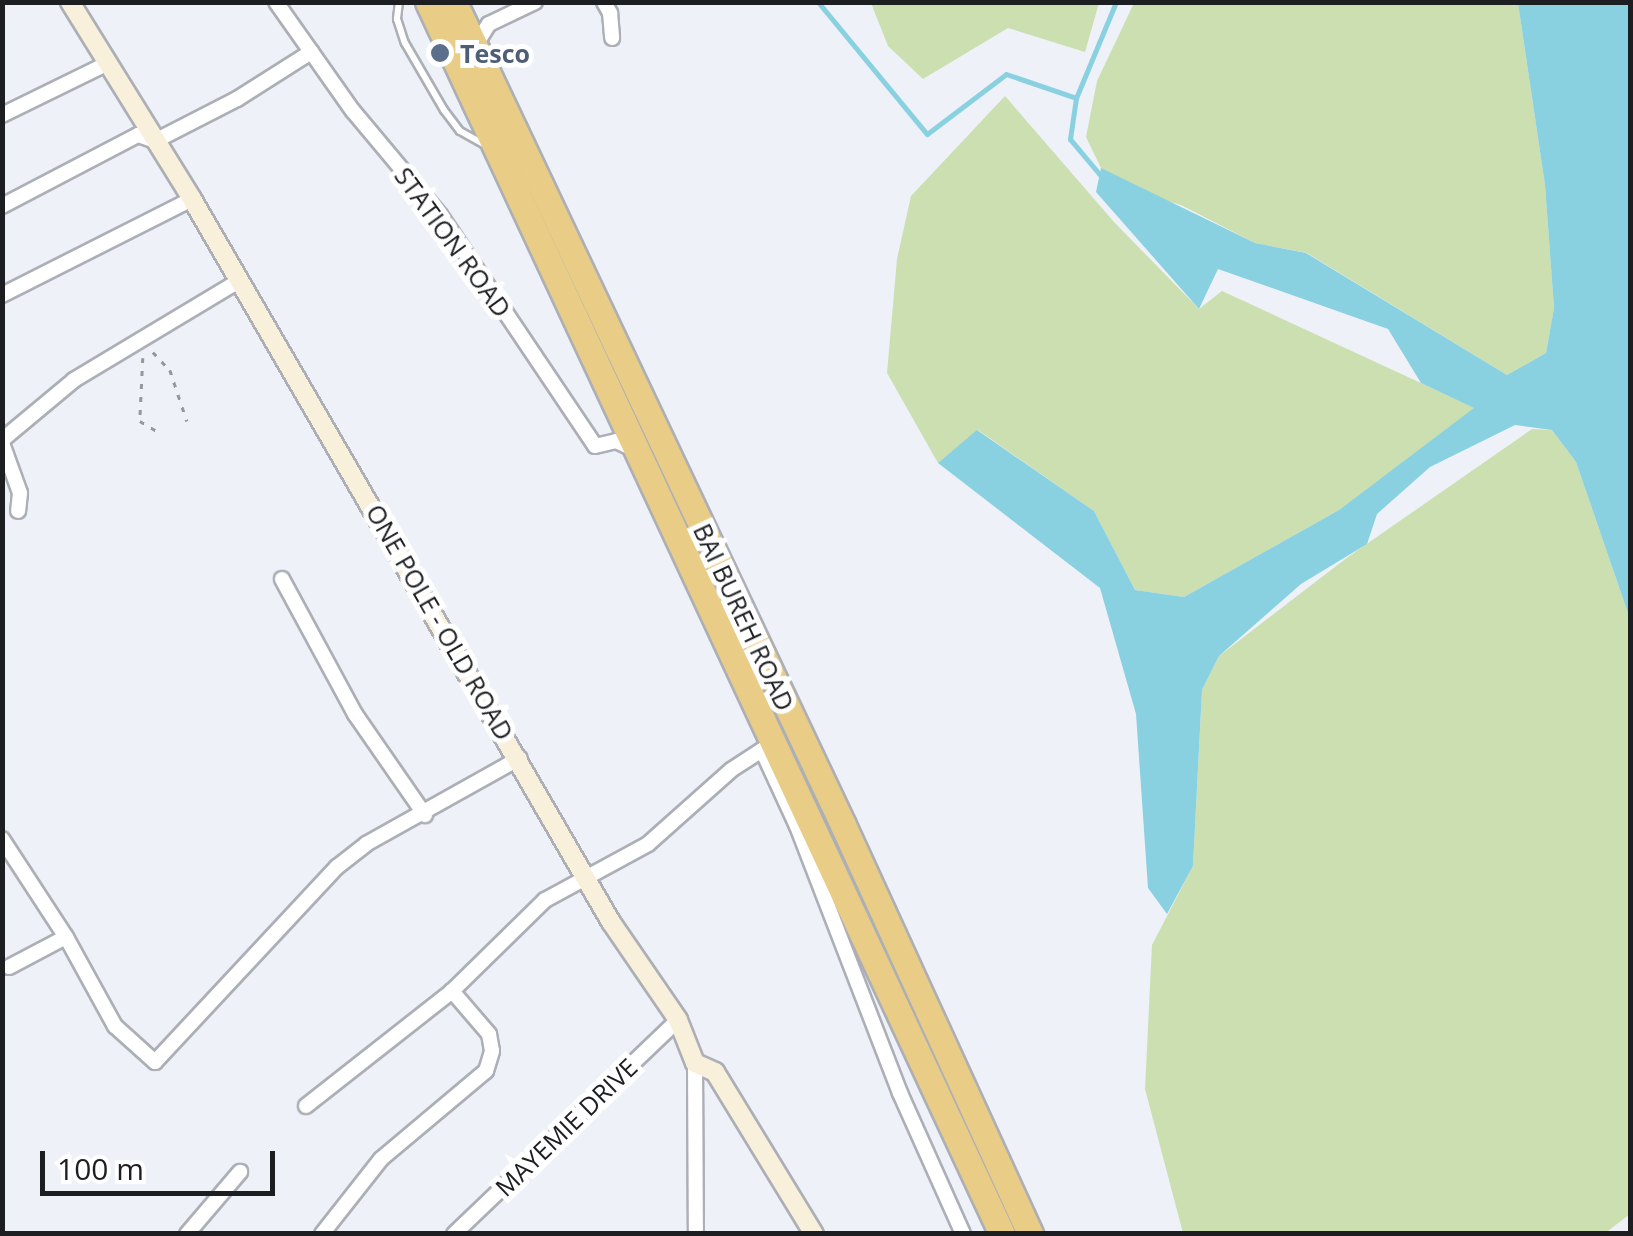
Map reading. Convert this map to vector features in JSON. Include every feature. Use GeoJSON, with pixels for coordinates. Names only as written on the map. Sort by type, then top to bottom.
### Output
{"type":"FeatureCollection","features":[{"type":"Feature","properties":{"kind":"highway","name":"BAI BUREH ROAD"},"geometry":{"type":"LineString","coordinates":[[428,2],[1002,1234]]}},
{"type":"Feature","properties":{"kind":"highway","name":"BAI BUREH ROAD"},"geometry":{"type":"LineString","coordinates":[[454,2],[835,808],[1030,1234]]}},
{"type":"Feature","properties":{"kind":"street","name":"ONE POLE - OLD ROAD"},"geometry":{"type":"LineString","coordinates":[[70,2],[192,199],[639,967],[678,1020],[695,1063],[715,1072],[814,1234]]}},
{"type":"Feature","properties":{"kind":"street","name":"STATION ROAD"},"geometry":{"type":"LineString","coordinates":[[276,2],[440,215],[595,446],[616,441],[640,453]]}},
{"type":"Feature","properties":{"kind":"street"},"geometry":{"type":"LineString","coordinates":[[475,46],[489,24],[535,2]]}},
{"type":"Feature","properties":{"kind":"street"},"geometry":{"type":"LineString","coordinates":[[604,2],[610,12],[612,38]]}},
{"type":"Feature","properties":{"kind":"street"},"geometry":{"type":"LineString","coordinates":[[2,206],[138,135],[155,141],[237,99],[311,52]]}},
{"type":"Feature","properties":{"kind":"street"},"geometry":{"type":"LineString","coordinates":[[2,115],[106,64]]}},
{"type":"Feature","properties":{"kind":"street"},"geometry":{"type":"LineString","coordinates":[[2,296],[192,199]]}},
{"type":"Feature","properties":{"kind":"street"},"geometry":{"type":"LineString","coordinates":[[18,510],[20,493],[2,441],[74,380],[239,280]]}},
{"type":"Feature","properties":{"kind":"street"},"geometry":{"type":"LineString","coordinates":[[282,579],[355,714],[425,815]]}},
{"type":"Feature","properties":{"kind":"street"},"geometry":{"type":"LineString","coordinates":[[306,1106],[452,991],[545,900],[648,844],[731,770],[762,750],[797,826],[900,1094],[963,1234]]}},
{"type":"Feature","properties":{"kind":"street"},"geometry":{"type":"LineString","coordinates":[[2,838],[66,937],[115,1026],[156,1062],[337,867],[366,844],[425,815],[520,758]]}},
{"type":"Feature","properties":{"kind":"street"},"geometry":{"type":"LineString","coordinates":[[9,966],[66,937]]}},
{"type":"Feature","properties":{"kind":"street"},"geometry":{"type":"LineString","coordinates":[[322,1234],[381,1159],[486,1071],[492,1051],[489,1034],[452,991]]}},
{"type":"Feature","properties":{"kind":"street","name":"MAYEMIE DRIVE"},"geometry":{"type":"LineString","coordinates":[[454,1234],[678,1020]]}},
{"type":"Feature","properties":{"kind":"street"},"geometry":{"type":"LineString","coordinates":[[695,1063],[696,1234]]}},
{"type":"Feature","properties":{"kind":"street"},"geometry":{"type":"LineString","coordinates":[[187,1234],[240,1172]]}},
{"type":"Feature","properties":{"kind":"lane"},"geometry":{"type":"LineString","coordinates":[[399,2],[397,18],[405,43],[444,110],[460,131],[498,152]]}},
{"type":"Feature","properties":{"kind":"path"},"geometry":{"type":"LineString","coordinates":[[143,341],[170,370],[187,420]]}},
{"type":"Feature","properties":{"kind":"path"},"geometry":{"type":"LineString","coordinates":[[143,341],[140,421],[158,432]]}},
{"type":"Feature","properties":{"kind":"green space"},"geometry":{"type":"Polygon","coordinates":[[[871,3],[1099,3],[1085,52],[1008,28],[923,79],[888,46],[871,3]]]}},
{"type":"Feature","properties":{"kind":"green space"},"geometry":{"type":"Polygon","coordinates":[[[1134,3],[1518,3],[1545,185],[1554,308],[1546,353],[1507,375],[1307,253],[1255,243],[1181,205],[1123,188],[1101,168],[1086,137],[1097,81],[1134,3]]]}},
{"type":"Feature","properties":{"kind":"green space"},"geometry":{"type":"Polygon","coordinates":[[[1005,96],[1114,222],[1199,309],[1222,291],[1475,408],[1339,510],[1184,597],[1135,590],[1094,511],[978,430],[938,463],[887,373],[897,259],[911,196],[1005,96]]]}},
{"type":"Feature","properties":{"kind":"green space"},"geometry":{"type":"Polygon","coordinates":[[[1532,429],[1552,430],[1576,462],[1630,619],[1630,1214],[1604,1234],[1183,1233],[1145,1089],[1152,945],[1193,866],[1202,690],[1219,656],[1348,557],[1532,429]]]}},
{"type":"Feature","properties":{"kind":"water"},"geometry":{"type":"Polygon","coordinates":[[[1518,3],[1630,3],[1630,619],[1576,462],[1552,430],[1515,425],[1430,467],[1377,514],[1367,544],[1301,584],[1219,656],[1202,690],[1193,866],[1167,914],[1148,888],[1136,714],[1100,588],[938,463],[977,430],[1094,511],[1135,590],[1184,597],[1339,510],[1474,408],[1421,383],[1388,329],[1218,269],[1199,309],[1096,192],[1101,168],[1255,243],[1306,253],[1507,375],[1546,353],[1554,308],[1545,185],[1518,3]]]}},
{"type":"Feature","properties":{"kind":"waterway"},"geometry":{"type":"LineString","coordinates":[[818,2],[927,134],[1006,74],[1076,98]]}},
{"type":"Feature","properties":{"kind":"waterway"},"geometry":{"type":"LineString","coordinates":[[1106,182],[1070,139],[1076,98],[1116,2]]}},
{"type":"Feature","properties":{"kind":"place","name":"Tesco"},"geometry":{"type":"Point","coordinates":[440,53]}}]}
